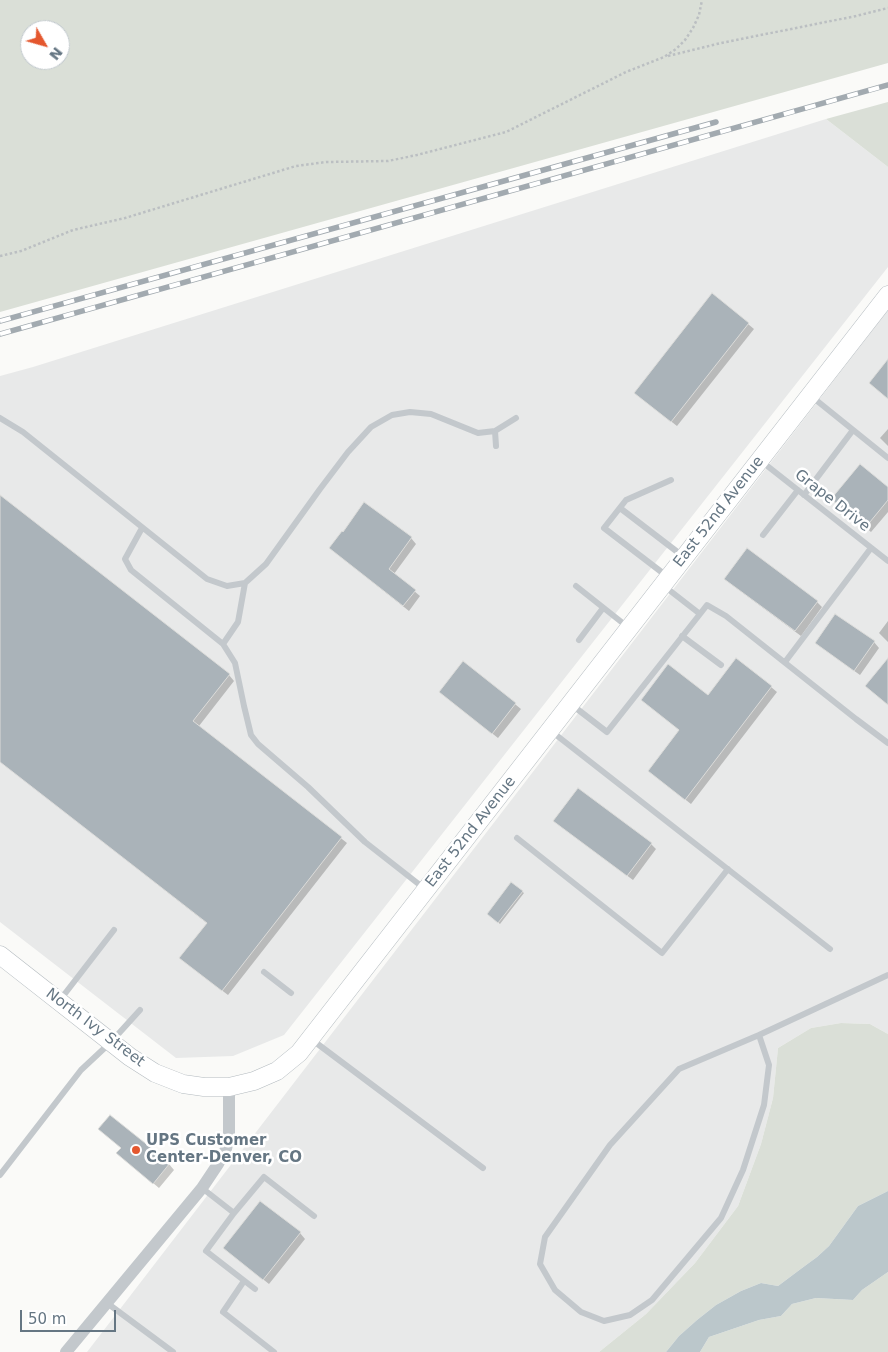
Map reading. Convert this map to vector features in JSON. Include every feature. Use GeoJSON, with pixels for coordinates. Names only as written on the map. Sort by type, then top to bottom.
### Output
{"type":"FeatureCollection","features":[{"type":"Feature","properties":{"kind":"street","name":"East 52nd Avenue"},"geometry":{"type":"LineString","coordinates":[[229,1087],[254,1081],[276,1071],[299,1053],[888,295]]}},
{"type":"Feature","properties":{"kind":"street","name":"North Ivy Street"},"geometry":{"type":"LineString","coordinates":[[0,955],[130,1057],[155,1073],[182,1084],[204,1087],[229,1087]]}},
{"type":"Feature","properties":{"kind":"street"},"geometry":{"type":"LineString","coordinates":[[66,1352],[202,1188],[218,1164],[226,1149],[229,1135],[229,1087]]}},
{"type":"Feature","properties":{"kind":"lane"},"geometry":{"type":"LineString","coordinates":[[810,396],[888,458]]}},
{"type":"Feature","properties":{"kind":"lane"},"geometry":{"type":"LineString","coordinates":[[0,418],[23,432],[207,579],[227,586],[245,583],[266,564],[348,452],[371,427],[392,416],[410,412],[431,414],[478,433],[495,431],[516,418]]}},
{"type":"Feature","properties":{"kind":"lane"},"geometry":{"type":"LineString","coordinates":[[804,495],[853,430]]}},
{"type":"Feature","properties":{"kind":"lane"},"geometry":{"type":"LineString","coordinates":[[495,431],[496,446]]}},
{"type":"Feature","properties":{"kind":"lane","name":"Grape Drive"},"geometry":{"type":"LineString","coordinates":[[760,460],[888,561]]}},
{"type":"Feature","properties":{"kind":"lane"},"geometry":{"type":"LineString","coordinates":[[672,480],[626,500],[604,528],[666,581],[700,614]]}},
{"type":"Feature","properties":{"kind":"lane"},"geometry":{"type":"LineString","coordinates":[[763,535],[798,490]]}},
{"type":"Feature","properties":{"kind":"lane"},"geometry":{"type":"LineString","coordinates":[[620,508],[685,557]]}},
{"type":"Feature","properties":{"kind":"lane"},"geometry":{"type":"LineString","coordinates":[[142,528],[125,559],[131,570],[223,644],[235,663],[252,735],[258,744],[308,787],[365,842],[426,890]]}},
{"type":"Feature","properties":{"kind":"lane"},"geometry":{"type":"LineString","coordinates":[[785,662],[871,548]]}},
{"type":"Feature","properties":{"kind":"lane"},"geometry":{"type":"LineString","coordinates":[[223,644],[238,622],[245,583]]}},
{"type":"Feature","properties":{"kind":"lane"},"geometry":{"type":"LineString","coordinates":[[576,586],[630,629]]}},
{"type":"Feature","properties":{"kind":"lane"},"geometry":{"type":"LineString","coordinates":[[571,704],[607,732],[707,605],[726,616],[856,720],[888,743]]}},
{"type":"Feature","properties":{"kind":"lane"},"geometry":{"type":"LineString","coordinates":[[579,640],[603,608]]}},
{"type":"Feature","properties":{"kind":"lane"},"geometry":{"type":"LineString","coordinates":[[682,636],[721,665]]}},
{"type":"Feature","properties":{"kind":"lane"},"geometry":{"type":"LineString","coordinates":[[550,731],[830,949]]}},
{"type":"Feature","properties":{"kind":"lane"},"geometry":{"type":"LineString","coordinates":[[516,838],[662,953],[728,870]]}},
{"type":"Feature","properties":{"kind":"lane"},"geometry":{"type":"LineString","coordinates":[[59,1001],[114,930]]}},
{"type":"Feature","properties":{"kind":"lane"},"geometry":{"type":"LineString","coordinates":[[264,972],[291,993]]}},
{"type":"Feature","properties":{"kind":"lane"},"geometry":{"type":"LineString","coordinates":[[759,1035],[769,1065],[764,1106],[743,1170],[721,1218],[652,1300],[630,1315],[604,1321],[581,1312],[555,1290],[540,1264],[545,1236],[610,1145],[679,1069],[759,1035],[888,975]]}},
{"type":"Feature","properties":{"kind":"lane"},"geometry":{"type":"LineString","coordinates":[[0,1175],[81,1070],[111,1042],[140,1010]]}},
{"type":"Feature","properties":{"kind":"lane"},"geometry":{"type":"LineString","coordinates":[[310,1038],[483,1168]]}},
{"type":"Feature","properties":{"kind":"lane"},"geometry":{"type":"LineString","coordinates":[[254,1289],[206,1251],[234,1213],[264,1177],[314,1216]]}},
{"type":"Feature","properties":{"kind":"lane"},"geometry":{"type":"LineString","coordinates":[[202,1188],[234,1213]]}},
{"type":"Feature","properties":{"kind":"lane"},"geometry":{"type":"LineString","coordinates":[[244,1281],[223,1312],[274,1352]]}},
{"type":"Feature","properties":{"kind":"lane"},"geometry":{"type":"LineString","coordinates":[[107,1303],[173,1352]]}},
{"type":"Feature","properties":{"kind":"path"},"geometry":{"type":"LineString","coordinates":[[664,57],[685,40],[699,15],[702,0]]}},
{"type":"Feature","properties":{"kind":"path"},"geometry":{"type":"LineString","coordinates":[[0,256],[21,251],[73,230],[124,218],[296,166],[326,162],[388,161],[506,132],[626,72],[664,57],[888,8]]}},
{"type":"Feature","properties":{"kind":"shaded area"},"geometry":{"type":"Polygon","coordinates":[[[0,0],[888,0],[888,63],[0,312],[0,0]]]}},
{"type":"Feature","properties":{"kind":"shaded area"},"geometry":{"type":"Polygon","coordinates":[[[888,102],[888,167],[826,119],[888,102]]]}},
{"type":"Feature","properties":{"kind":"shaded area"},"geometry":{"type":"Polygon","coordinates":[[[826,119],[888,167],[888,267],[284,1035],[233,1056],[176,1058],[0,922],[0,376],[826,119]]]}},
{"type":"Feature","properties":{"kind":"shaded area"},"geometry":{"type":"Polygon","coordinates":[[[888,310],[888,1034],[870,1024],[841,1023],[811,1028],[778,1048],[773,1098],[761,1144],[738,1206],[695,1263],[646,1314],[599,1352],[87,1352],[888,310]]]}},
{"type":"Feature","properties":{"kind":"shaded area"},"geometry":{"type":"Polygon","coordinates":[[[841,1023],[870,1024],[888,1034],[888,1191],[858,1206],[829,1246],[778,1286],[761,1283],[741,1291],[716,1305],[679,1336],[666,1352],[599,1352],[646,1314],[695,1263],[738,1206],[761,1144],[773,1098],[778,1048],[811,1028],[841,1023]]]}},
{"type":"Feature","properties":{"kind":"shaded area"},"geometry":{"type":"Polygon","coordinates":[[[888,1191],[888,1272],[862,1290],[853,1300],[816,1298],[792,1304],[781,1316],[759,1320],[709,1337],[700,1352],[666,1352],[679,1336],[716,1305],[741,1291],[761,1283],[778,1286],[829,1246],[858,1206],[888,1191]]]}},
{"type":"Feature","properties":{"kind":"shaded area"},"geometry":{"type":"Polygon","coordinates":[[[888,1272],[888,1352],[700,1352],[709,1337],[759,1320],[781,1316],[792,1304],[816,1298],[853,1300],[862,1290],[888,1272]]]}},
{"type":"Feature","properties":{"kind":"building"},"geometry":{"type":"Polygon","coordinates":[[[712,293],[749,323],[671,422],[634,393],[712,293]]]}},
{"type":"Feature","properties":{"kind":"building"},"geometry":{"type":"Polygon","coordinates":[[[888,359],[888,399],[869,383],[888,359]]]}},
{"type":"Feature","properties":{"kind":"building"},"geometry":{"type":"Polygon","coordinates":[[[860,464],[888,487],[888,500],[865,528],[831,499],[860,464]]]}},
{"type":"Feature","properties":{"kind":"building"},"geometry":{"type":"Polygon","coordinates":[[[0,495],[230,674],[193,721],[342,837],[222,991],[179,958],[207,923],[0,762],[0,495]]]}},
{"type":"Feature","properties":{"kind":"building"},"geometry":{"type":"Polygon","coordinates":[[[364,502],[412,537],[389,569],[416,590],[403,606],[329,548],[364,502]]]}},
{"type":"Feature","properties":{"kind":"building"},"geometry":{"type":"Polygon","coordinates":[[[747,548],[818,601],[795,631],[724,579],[747,548]]]}},
{"type":"Feature","properties":{"kind":"building"},"geometry":{"type":"Polygon","coordinates":[[[835,614],[875,641],[854,671],[815,643],[835,614]]]}},
{"type":"Feature","properties":{"kind":"building"},"geometry":{"type":"Polygon","coordinates":[[[736,658],[772,686],[685,800],[648,771],[679,730],[641,700],[668,664],[708,695],[736,658]]]}},
{"type":"Feature","properties":{"kind":"building"},"geometry":{"type":"Polygon","coordinates":[[[888,658],[888,705],[865,686],[888,658]]]}},
{"type":"Feature","properties":{"kind":"building"},"geometry":{"type":"Polygon","coordinates":[[[463,661],[516,703],[492,734],[439,692],[463,661]]]}},
{"type":"Feature","properties":{"kind":"building"},"geometry":{"type":"Polygon","coordinates":[[[578,788],[652,843],[627,876],[553,821],[578,788]]]}},
{"type":"Feature","properties":{"kind":"building"},"geometry":{"type":"Polygon","coordinates":[[[511,882],[523,891],[498,923],[487,914],[511,882]]]}},
{"type":"Feature","properties":{"kind":"building","name":"UPS Customer Center-Denver, CO"},"geometry":{"type":"Polygon","coordinates":[[[110,1115],[170,1163],[153,1184],[116,1153],[121,1148],[98,1129],[110,1115]]]}},
{"type":"Feature","properties":{"kind":"building"},"geometry":{"type":"Polygon","coordinates":[[[260,1201],[301,1232],[263,1280],[223,1248],[260,1201]]]}},
{"type":"Feature","properties":{"kind":"railway"},"geometry":{"type":"LineString","coordinates":[[0,334],[888,85]]}},
{"type":"Feature","properties":{"kind":"railway"},"geometry":{"type":"LineString","coordinates":[[0,321],[716,122]]}},
{"type":"Feature","properties":{"kind":"place","name":"UPS Customer Center-Denver, CO"},"geometry":{"type":"Point","coordinates":[136,1150]}}]}
